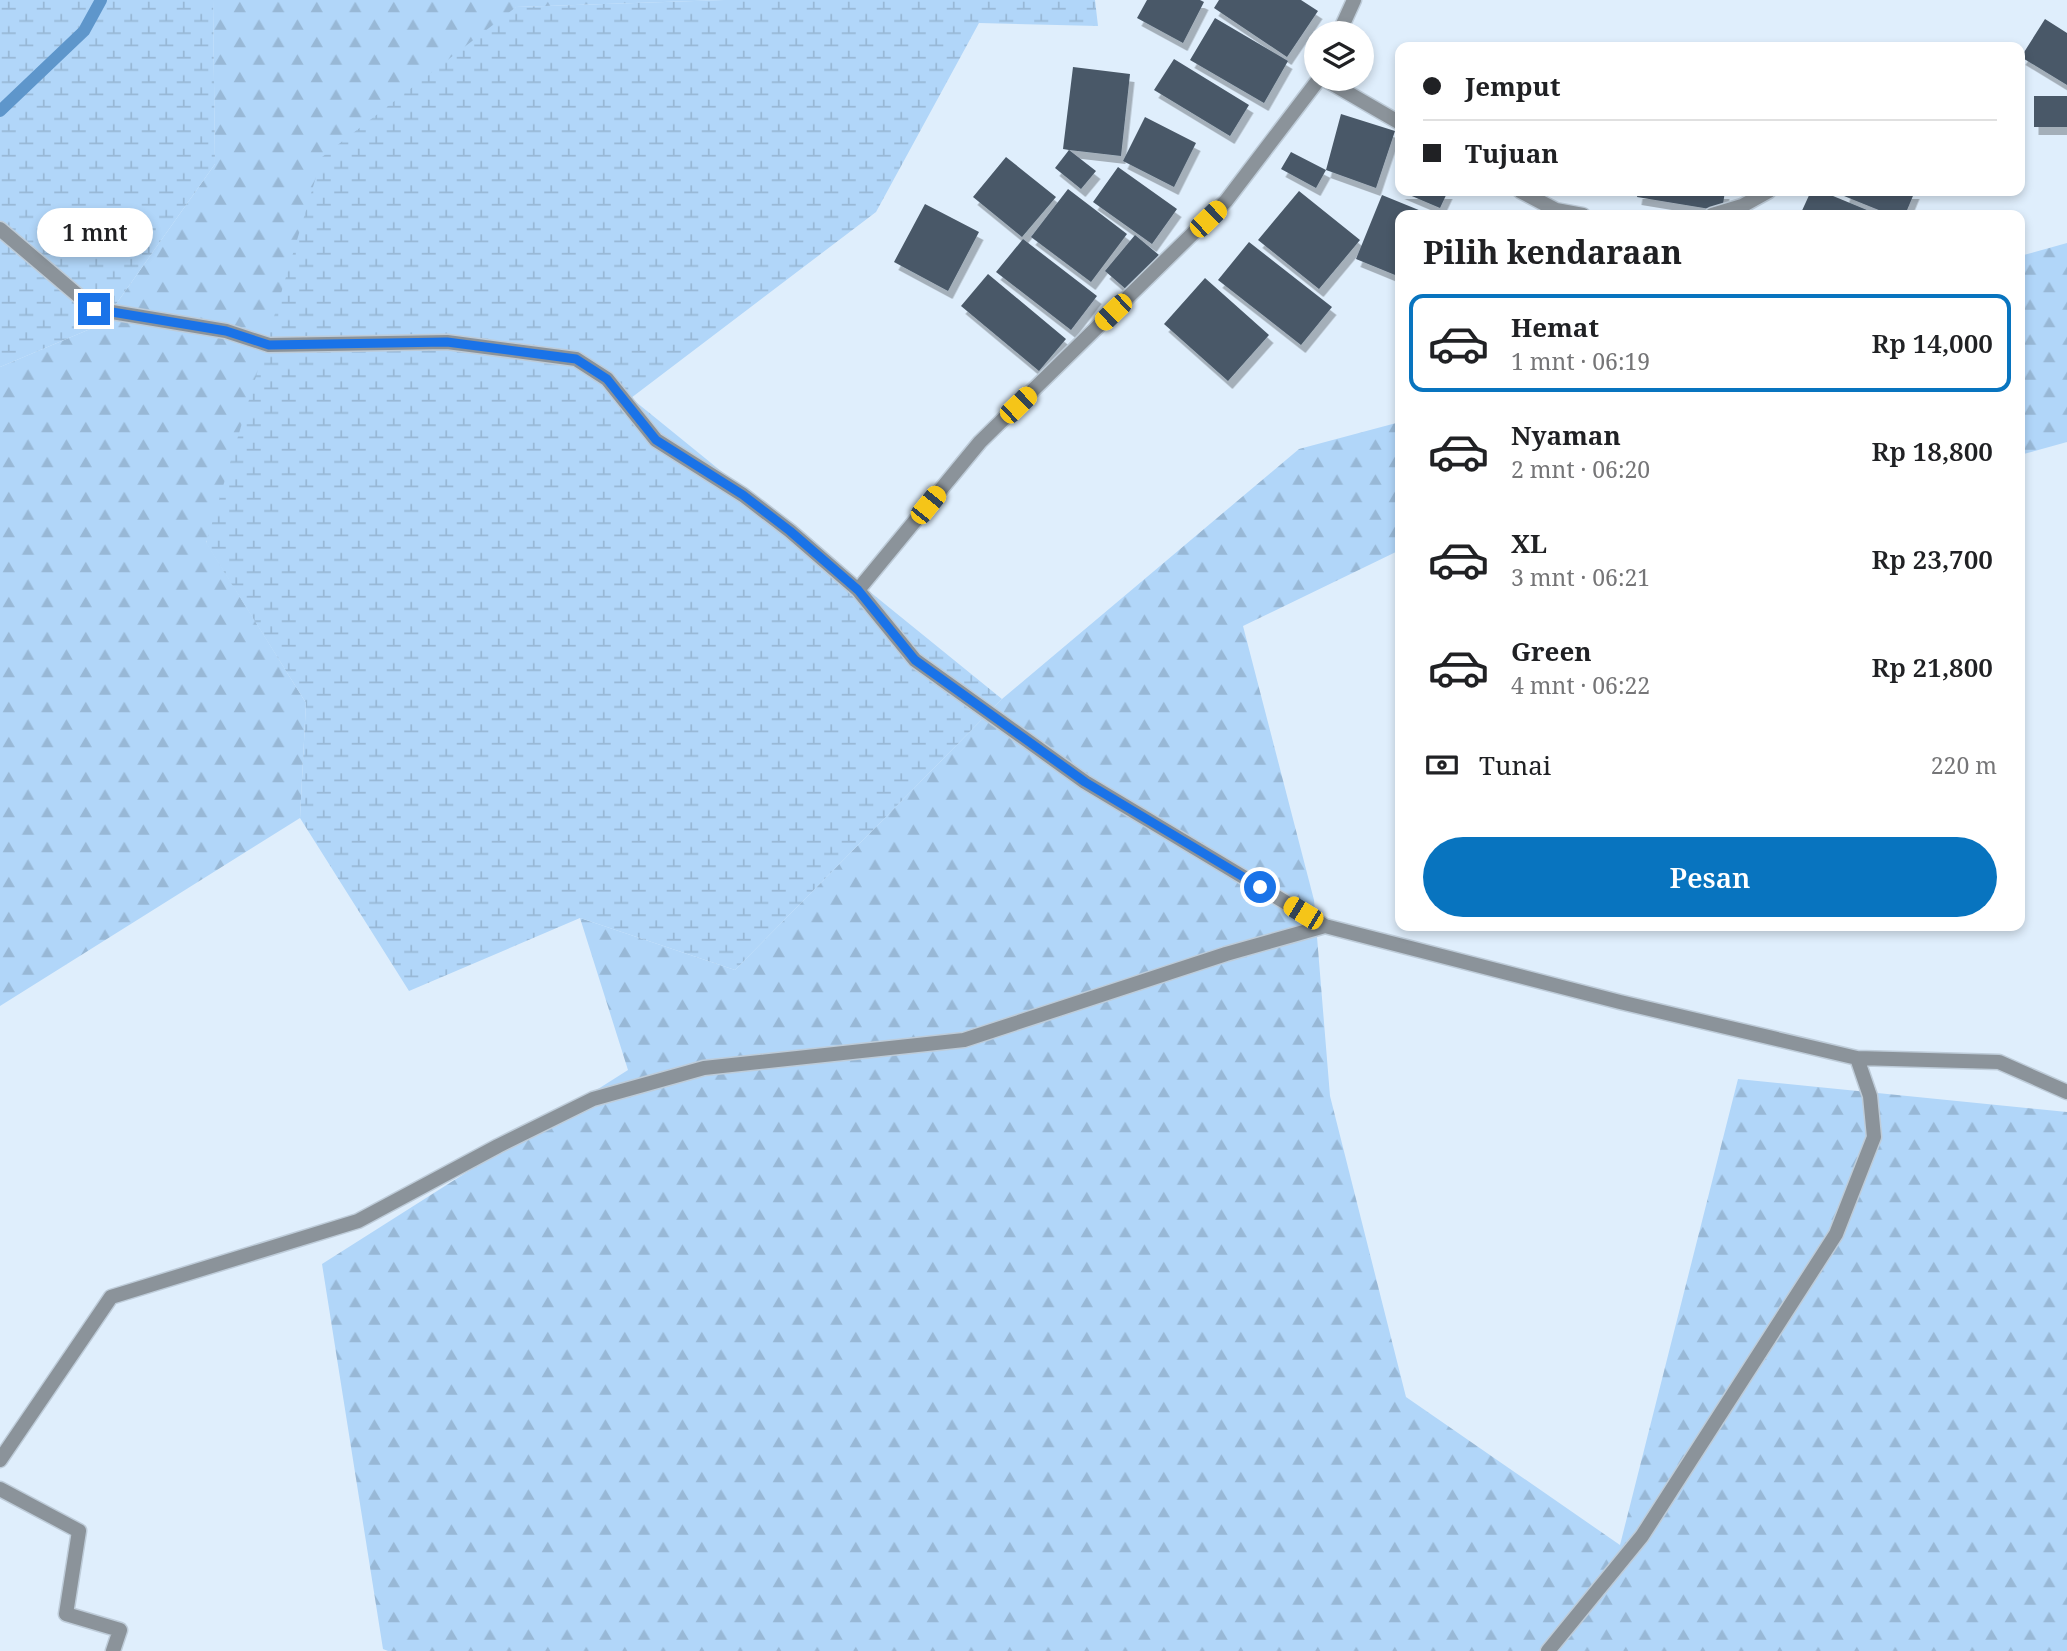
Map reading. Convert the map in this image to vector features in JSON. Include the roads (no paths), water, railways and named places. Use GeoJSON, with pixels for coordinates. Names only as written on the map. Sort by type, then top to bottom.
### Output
{"type":"FeatureCollection","features":[{"type":"Feature","properties":{"kind":"street"},"geometry":{"type":"LineString","coordinates":[[1344,21],[1354,0]]}},
{"type":"Feature","properties":{"kind":"street"},"geometry":{"type":"LineString","coordinates":[[858,590],[980,442],[1226,201],[1310,91]]}},
{"type":"Feature","properties":{"kind":"street"},"geometry":{"type":"LineString","coordinates":[[1345,91],[1395,120]]}},
{"type":"Feature","properties":{"kind":"street"},"geometry":{"type":"LineString","coordinates":[[1529,196],[1556,210]]}},
{"type":"Feature","properties":{"kind":"street"},"geometry":{"type":"LineString","coordinates":[[1729,210],[1760,196]]}},
{"type":"Feature","properties":{"kind":"street"},"geometry":{"type":"LineString","coordinates":[[0,229],[94,309],[226,331],[269,345],[447,342],[576,359],[607,379],[656,440],[743,495],[790,531],[858,590],[915,660],[1073,774],[1325,926],[1620,1002],[1857,1058],[1999,1062],[2067,1091]]}},
{"type":"Feature","properties":{"kind":"street"},"geometry":{"type":"LineString","coordinates":[[0,1460],[111,1297],[358,1221],[593,1099],[704,1068],[964,1040],[1226,954],[1325,926]]}},
{"type":"Feature","properties":{"kind":"street"},"geometry":{"type":"LineString","coordinates":[[1548,1651],[1642,1535],[1836,1234],[1874,1136],[1870,1096],[1857,1058]]}},
{"type":"Feature","properties":{"kind":"street"},"geometry":{"type":"LineString","coordinates":[[0,1489],[79,1531],[66,1614],[120,1630],[113,1651]]}},
{"type":"Feature","properties":{"kind":"waterway"},"geometry":{"type":"LineString","coordinates":[[0,111],[84,31],[101,0]]}}]}
